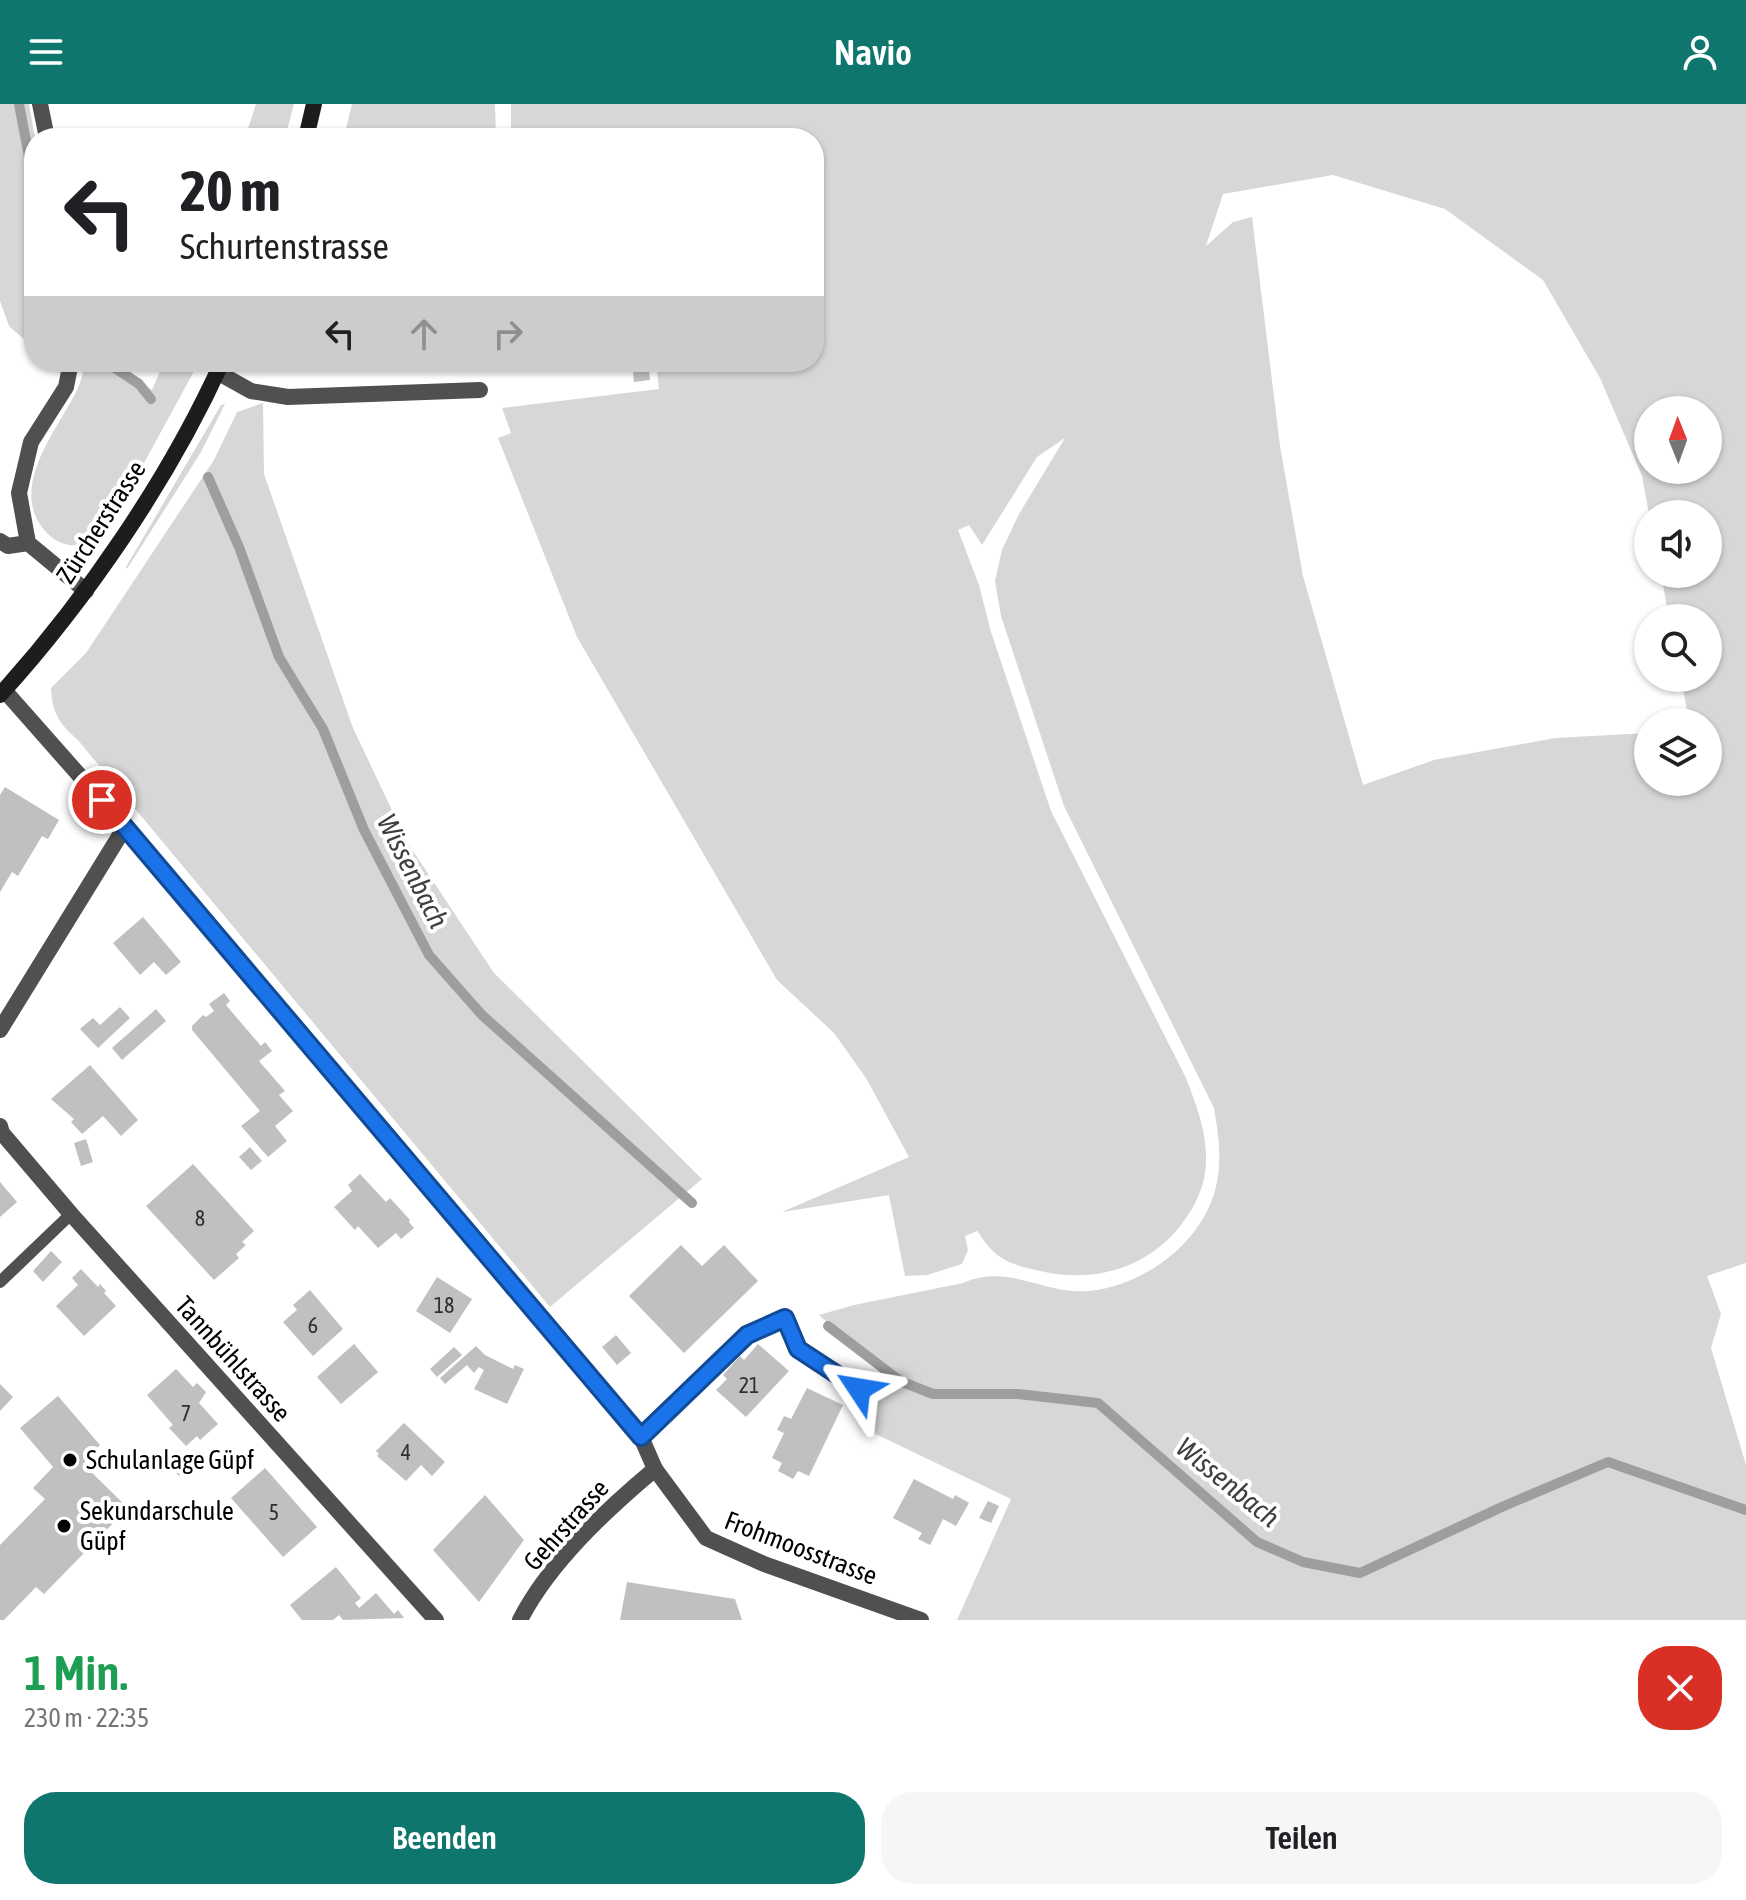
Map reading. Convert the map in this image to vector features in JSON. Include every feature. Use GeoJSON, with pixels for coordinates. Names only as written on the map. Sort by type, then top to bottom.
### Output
{"type":"FeatureCollection","features":[{"type":"Feature","properties":{"kind":"main road"},"geometry":{"type":"LineString","coordinates":[[308,128],[314,104]]}},
{"type":"Feature","properties":{"kind":"main road","name":"Zürcherstrasse"},"geometry":{"type":"LineString","coordinates":[[2,693],[86,591],[178,447],[217,372]]}},
{"type":"Feature","properties":{"kind":"street"},"geometry":{"type":"LineString","coordinates":[[40,104],[45,128]]}},
{"type":"Feature","properties":{"kind":"street"},"geometry":{"type":"LineString","coordinates":[[69,372],[66,387],[31,442],[19,493],[28,543],[86,591]]}},
{"type":"Feature","properties":{"kind":"street"},"geometry":{"type":"LineString","coordinates":[[226,372],[251,391],[288,397],[480,390]]}},
{"type":"Feature","properties":{"kind":"street"},"geometry":{"type":"LineString","coordinates":[[0,541],[8,546],[28,543]]}},
{"type":"Feature","properties":{"kind":"street","name":"Frohmoosstrasse"},"geometry":{"type":"LineString","coordinates":[[2,693],[125,827],[641,1437],[655,1469],[706,1538],[764,1564],[921,1620]]}},
{"type":"Feature","properties":{"kind":"street"},"geometry":{"type":"LineString","coordinates":[[0,1030],[125,827]]}},
{"type":"Feature","properties":{"kind":"street","name":"Tannbühlstrasse"},"geometry":{"type":"LineString","coordinates":[[0,1126],[2,1133],[71,1214],[436,1620]]}},
{"type":"Feature","properties":{"kind":"street","name":"Gehrstrasse"},"geometry":{"type":"LineString","coordinates":[[520,1620],[545,1581],[603,1512],[655,1469]]}},
{"type":"Feature","properties":{"kind":"lane"},"geometry":{"type":"LineString","coordinates":[[0,1282],[71,1214]]}},
{"type":"Feature","properties":{"kind":"lane"},"geometry":{"type":"LineString","coordinates":[[641,1437],[747,1335],[785,1318],[798,1349],[859,1389]]}},
{"type":"Feature","properties":{"kind":"shaded area"},"geometry":{"type":"Polygon","coordinates":[[[0,104],[29,104],[33,128],[24,128],[24,339],[9,326],[0,301],[0,104]]]}},
{"type":"Feature","properties":{"kind":"shaded area"},"geometry":{"type":"Polygon","coordinates":[[[256,104],[294,104],[288,128],[248,128],[256,104]]]}},
{"type":"Feature","properties":{"kind":"shaded area"},"geometry":{"type":"Polygon","coordinates":[[[352,104],[495,104],[496,128],[346,128],[352,104]]]}},
{"type":"Feature","properties":{"kind":"shaded area"},"geometry":{"type":"Polygon","coordinates":[[[511,104],[1746,104],[1746,1263],[1707,1276],[1721,1314],[1711,1348],[1746,1465],[1746,1620],[957,1620],[1011,1499],[861,1427],[880,1371],[819,1315],[996,1276],[1073,1291],[1111,1287],[1132,1280],[1171,1256],[1201,1223],[1211,1203],[1218,1173],[1219,1145],[1214,1108],[1064,806],[1001,616],[995,581],[1002,550],[1019,514],[1065,438],[1037,457],[982,545],[969,525],[958,530],[979,585],[991,632],[1051,811],[1191,1091],[1205,1140],[1204,1179],[1192,1209],[1172,1235],[1139,1260],[1120,1268],[1079,1275],[1024,1267],[996,1254],[977,1231],[965,1236],[968,1250],[962,1264],[927,1275],[905,1276],[889,1195],[782,1212],[909,1157],[866,1078],[834,1033],[777,980],[577,637],[498,438],[511,433],[502,408],[659,389],[657,372],[824,372],[824,128],[511,128],[511,104]],[[1333,175],[1223,194],[1206,246],[1233,222],[1252,217],[1280,446],[1303,576],[1363,785],[1434,760],[1555,738],[1634,734],[1634,796],[1722,796],[1722,708],[1686,708],[1684,692],[1722,692],[1722,604],[1666,604],[1664,588],[1722,588],[1722,500],[1646,500],[1643,484],[1722,484],[1722,396],[1634,396],[1634,457],[1600,378],[1543,280],[1445,209],[1333,175]]]}},
{"type":"Feature","properties":{"kind":"shaded area"},"geometry":{"type":"Polygon","coordinates":[[[83,372],[124,372],[152,390],[160,372],[194,372],[138,474],[93,543],[74,545],[57,541],[47,533],[36,516],[31,498],[39,461],[83,372]]]}},
{"type":"Feature","properties":{"kind":"shaded area"},"geometry":{"type":"Polygon","coordinates":[[[263,403],[264,474],[353,728],[407,842],[494,973],[702,1179],[550,1307],[65,728],[55,711],[51,688],[86,653],[214,460],[237,412],[263,403]]]}},
{"type":"Feature","properties":{"kind":"shaded area"},"geometry":{"type":"Polygon","coordinates":[[[225,404],[201,452],[127,569],[221,405],[225,404]]]}},
{"type":"Feature","properties":{"kind":"building"},"geometry":{"type":"Polygon","coordinates":[[[633,372],[649,372],[650,380],[634,382],[633,372]]]}},
{"type":"Feature","properties":{"kind":"building"},"geometry":{"type":"Polygon","coordinates":[[[5,787],[59,820],[48,839],[42,836],[18,876],[12,872],[0,892],[0,795],[5,787]]]}},
{"type":"Feature","properties":{"kind":"building"},"geometry":{"type":"Polygon","coordinates":[[[143,917],[181,962],[166,975],[154,962],[140,975],[113,943],[143,917]]]}},
{"type":"Feature","properties":{"kind":"building"},"geometry":{"type":"Polygon","coordinates":[[[224,993],[230,1001],[226,1005],[261,1046],[265,1042],[272,1051],[259,1061],[285,1091],[279,1095],[293,1111],[275,1126],[287,1141],[268,1157],[241,1126],[260,1111],[192,1030],[203,1015],[206,1017],[214,1011],[209,1004],[224,993]]]}},
{"type":"Feature","properties":{"kind":"building"},"geometry":{"type":"Polygon","coordinates":[[[120,1007],[130,1018],[98,1048],[80,1029],[93,1018],[100,1025],[120,1007]]]}},
{"type":"Feature","properties":{"kind":"building"},"geometry":{"type":"Polygon","coordinates":[[[156,1009],[166,1021],[122,1060],[112,1048],[156,1009]]]}},
{"type":"Feature","properties":{"kind":"building"},"geometry":{"type":"Polygon","coordinates":[[[90,1065],[138,1120],[121,1136],[103,1116],[82,1134],[71,1122],[74,1119],[51,1099],[90,1065]]]}},
{"type":"Feature","properties":{"kind":"building"},"geometry":{"type":"Polygon","coordinates":[[[86,1139],[93,1162],[81,1166],[74,1143],[86,1139]]]}},
{"type":"Feature","properties":{"kind":"building"},"geometry":{"type":"Polygon","coordinates":[[[250,1147],[262,1161],[251,1170],[239,1157],[250,1147]]]}},
{"type":"Feature","properties":{"kind":"building"},"geometry":{"type":"Polygon","coordinates":[[[193,1164],[254,1231],[242,1242],[246,1245],[236,1254],[239,1258],[214,1280],[146,1206],[193,1164]]]}},
{"type":"Feature","properties":{"kind":"building"},"geometry":{"type":"Polygon","coordinates":[[[360,1174],[386,1202],[390,1198],[410,1220],[414,1228],[401,1239],[396,1233],[378,1248],[358,1226],[355,1230],[334,1207],[352,1191],[348,1185],[360,1174]]]}},
{"type":"Feature","properties":{"kind":"building"},"geometry":{"type":"Polygon","coordinates":[[[0,1182],[17,1202],[0,1217],[0,1182]]]}},
{"type":"Feature","properties":{"kind":"building"},"geometry":{"type":"Polygon","coordinates":[[[681,1245],[702,1266],[724,1245],[758,1281],[684,1353],[629,1296],[681,1245]]]}},
{"type":"Feature","properties":{"kind":"building"},"geometry":{"type":"Polygon","coordinates":[[[51,1251],[62,1262],[43,1282],[33,1271],[51,1251]]]}},
{"type":"Feature","properties":{"kind":"building"},"geometry":{"type":"Polygon","coordinates":[[[81,1269],[98,1287],[100,1284],[116,1306],[84,1336],[56,1306],[78,1285],[72,1278],[81,1269]]]}},
{"type":"Feature","properties":{"kind":"building"},"geometry":{"type":"Polygon","coordinates":[[[437,1277],[472,1299],[450,1333],[416,1311],[437,1277]]]}},
{"type":"Feature","properties":{"kind":"building"},"geometry":{"type":"Polygon","coordinates":[[[310,1290],[343,1329],[313,1356],[283,1322],[297,1310],[293,1305],[310,1290]]]}},
{"type":"Feature","properties":{"kind":"building"},"geometry":{"type":"Polygon","coordinates":[[[616,1335],[631,1353],[617,1365],[602,1347],[616,1335]]]}},
{"type":"Feature","properties":{"kind":"building"},"geometry":{"type":"Polygon","coordinates":[[[354,1344],[378,1372],[341,1404],[317,1377],[354,1344]]]}},
{"type":"Feature","properties":{"kind":"building"},"geometry":{"type":"Polygon","coordinates":[[[758,1344],[789,1371],[746,1417],[716,1390],[727,1379],[723,1375],[740,1356],[744,1360],[758,1344]]]}},
{"type":"Feature","properties":{"kind":"building"},"geometry":{"type":"Polygon","coordinates":[[[476,1346],[485,1355],[513,1369],[515,1365],[524,1369],[507,1404],[474,1389],[484,1370],[479,1367],[474,1373],[467,1365],[445,1384],[440,1378],[476,1346]]]}},
{"type":"Feature","properties":{"kind":"building"},"geometry":{"type":"Polygon","coordinates":[[[454,1347],[462,1355],[437,1377],[430,1369],[454,1347]]]}},
{"type":"Feature","properties":{"kind":"building"},"geometry":{"type":"Polygon","coordinates":[[[176,1369],[193,1387],[197,1383],[206,1392],[199,1403],[218,1424],[200,1440],[197,1436],[186,1446],[169,1428],[173,1425],[147,1395],[176,1369]]]}},
{"type":"Feature","properties":{"kind":"building"},"geometry":{"type":"Polygon","coordinates":[[[0,1384],[13,1397],[0,1411],[0,1384]]]}},
{"type":"Feature","properties":{"kind":"building"},"geometry":{"type":"Polygon","coordinates":[[[807,1388],[843,1405],[809,1476],[798,1471],[793,1479],[778,1471],[782,1463],[772,1458],[784,1433],[777,1430],[784,1416],[791,1419],[807,1388]]]}},
{"type":"Feature","properties":{"kind":"building","name":"Sekundarschule Güpf"},"geometry":{"type":"Polygon","coordinates":[[[58,1396],[100,1445],[83,1464],[128,1508],[44,1594],[36,1587],[4,1620],[0,1620],[0,1545],[45,1499],[33,1488],[53,1467],[20,1428],[58,1396]]]}},
{"type":"Feature","properties":{"kind":"building"},"geometry":{"type":"Polygon","coordinates":[[[404,1423],[445,1462],[432,1476],[421,1465],[406,1481],[377,1456],[376,1451],[404,1423]]]}},
{"type":"Feature","properties":{"kind":"building"},"geometry":{"type":"Polygon","coordinates":[[[180,1459],[188,1468],[179,1476],[171,1467],[180,1459]]]}},
{"type":"Feature","properties":{"kind":"building"},"geometry":{"type":"Polygon","coordinates":[[[265,1468],[317,1527],[283,1557],[231,1498],[265,1468]]]}},
{"type":"Feature","properties":{"kind":"building"},"geometry":{"type":"Polygon","coordinates":[[[914,1479],[953,1499],[955,1495],[969,1503],[956,1526],[943,1519],[930,1545],[918,1539],[922,1533],[893,1518],[914,1479]]]}},
{"type":"Feature","properties":{"kind":"building"},"geometry":{"type":"Polygon","coordinates":[[[485,1495],[524,1540],[479,1602],[433,1550],[485,1495]]]}},
{"type":"Feature","properties":{"kind":"building"},"geometry":{"type":"Polygon","coordinates":[[[988,1501],[999,1506],[991,1523],[979,1518],[988,1501]]]}},
{"type":"Feature","properties":{"kind":"building"},"geometry":{"type":"Polygon","coordinates":[[[336,1567],[361,1598],[355,1603],[359,1608],[376,1593],[394,1614],[398,1610],[404,1618],[343,1620],[339,1615],[333,1620],[302,1620],[290,1605],[336,1567]]]}},
{"type":"Feature","properties":{"kind":"building"},"geometry":{"type":"Polygon","coordinates":[[[627,1582],[735,1599],[742,1620],[620,1620],[627,1582]]]}},
{"type":"Feature","properties":{"kind":"waterway","name":"Wissenbach"},"geometry":{"type":"LineString","coordinates":[[19,104],[24,130]]}},
{"type":"Feature","properties":{"kind":"waterway","name":"Wissenbach"},"geometry":{"type":"LineString","coordinates":[[121,372],[139,384],[151,399]]}},
{"type":"Feature","properties":{"kind":"waterway","name":"Wissenbach"},"geometry":{"type":"LineString","coordinates":[[208,477],[239,547],[279,657],[323,729],[364,830],[429,955],[482,1015],[692,1203]]}},
{"type":"Feature","properties":{"kind":"waterway","name":"Wissenbach"},"geometry":{"type":"LineString","coordinates":[[828,1326],[900,1381],[933,1394],[1018,1394],[1098,1403],[1257,1542],[1303,1562],[1360,1573],[1608,1462],[1746,1510]]}},
{"type":"Feature","properties":{"kind":"place","name":"Schulanlage Güpf"},"geometry":{"type":"Point","coordinates":[70,1460]}},
{"type":"Feature","properties":{"kind":"place","name":"Sekundarschule Güpf"},"geometry":{"type":"Point","coordinates":[64,1526]}},
{"type":"Feature","properties":{"kind":"route"},"geometry":{"type":"LineString","coordinates":[[102,800],[641,1437],[747,1335],[785,1318],[798,1349],[859,1389]]}}]}
